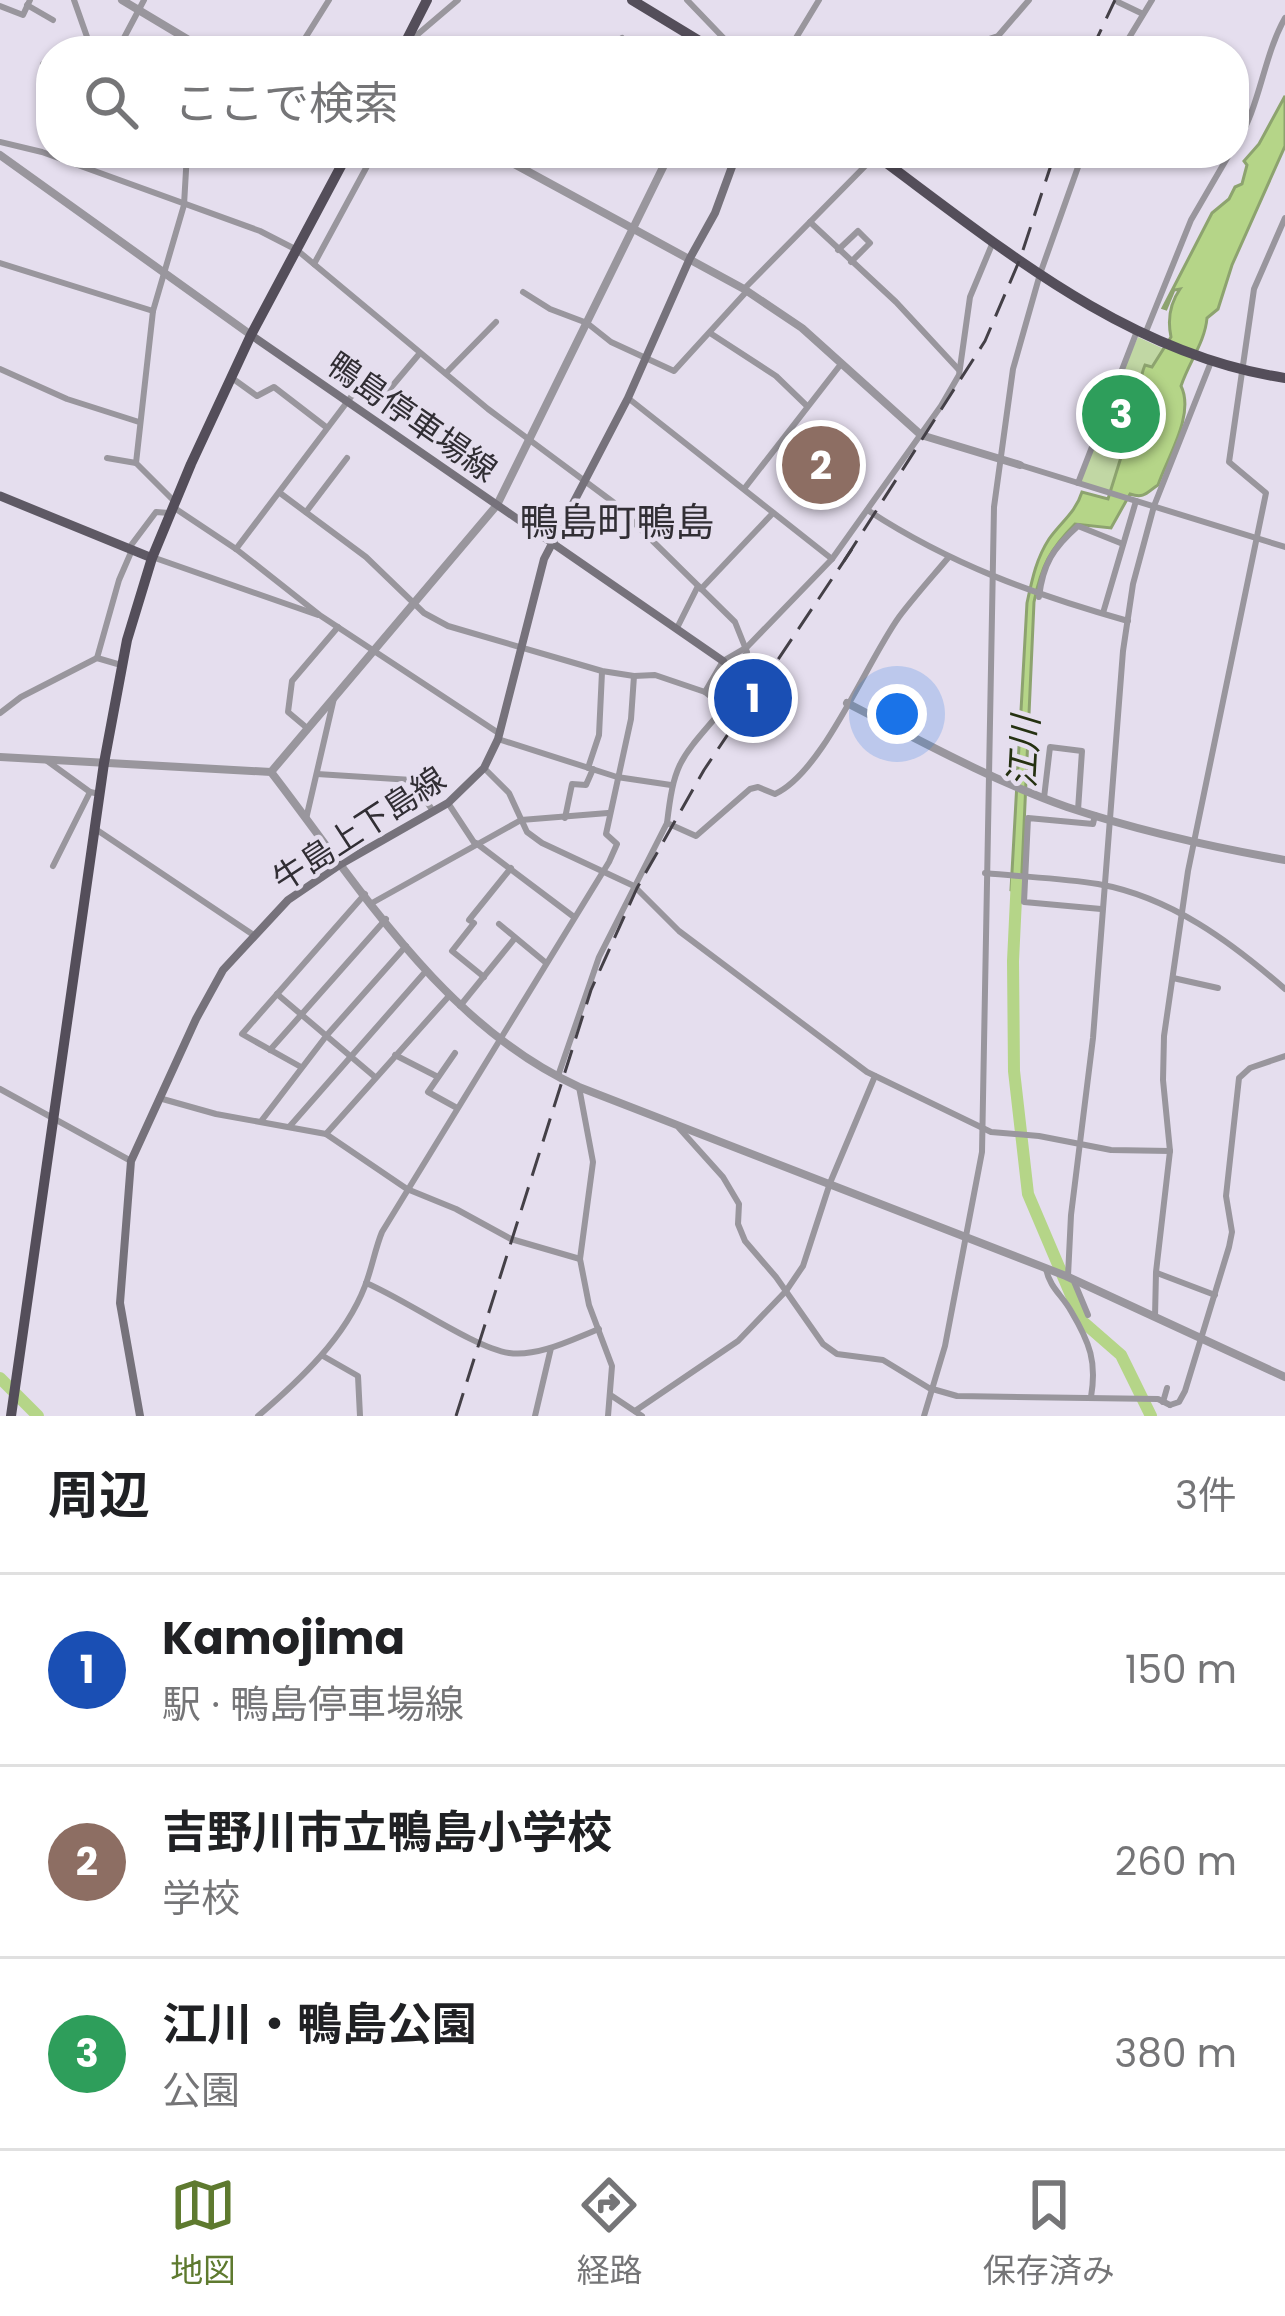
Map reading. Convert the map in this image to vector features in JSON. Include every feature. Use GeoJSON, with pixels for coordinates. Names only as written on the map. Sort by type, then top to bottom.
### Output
{"type":"FeatureCollection","features":[{"type":"Feature","properties":{"kind":"highway"},"geometry":{"type":"LineString","coordinates":[[409,36],[427,0]]}},
{"type":"Feature","properties":{"kind":"highway"},"geometry":{"type":"LineString","coordinates":[[632,0],[691,36]]}},
{"type":"Feature","properties":{"kind":"highway"},"geometry":{"type":"LineString","coordinates":[[10,1416],[97,830],[96,793],[121,665],[152,557],[172,507],[251,335],[340,168]]}},
{"type":"Feature","properties":{"kind":"highway"},"geometry":{"type":"LineString","coordinates":[[893,168],[1040,274],[1141,333],[1211,361],[1285,378]]}},
{"type":"Feature","properties":{"kind":"main road","name":"牛島上下島線"},"geometry":{"type":"LineString","coordinates":[[140,1416],[120,1303],[131,1161],[159,1098],[214,983],[288,900],[448,803],[484,768],[499,737],[519,647],[552,542],[628,398],[732,168]]}},
{"type":"Feature","properties":{"kind":"main road","name":"鴨島停車場線"},"geometry":{"type":"LineString","coordinates":[[251,335],[723,661]]}},
{"type":"Feature","properties":{"kind":"main road"},"geometry":{"type":"LineString","coordinates":[[0,496],[152,557]]}},
{"type":"Feature","properties":{"kind":"street"},"geometry":{"type":"LineString","coordinates":[[74,0],[87,36]]}},
{"type":"Feature","properties":{"kind":"street"},"geometry":{"type":"LineString","coordinates":[[122,0],[181,36]]}},
{"type":"Feature","properties":{"kind":"street"},"geometry":{"type":"LineString","coordinates":[[126,36],[144,0]]}},
{"type":"Feature","properties":{"kind":"street"},"geometry":{"type":"LineString","coordinates":[[306,36],[329,0]]}},
{"type":"Feature","properties":{"kind":"street"},"geometry":{"type":"LineString","coordinates":[[417,36],[458,0]]}},
{"type":"Feature","properties":{"kind":"street"},"geometry":{"type":"LineString","coordinates":[[687,0],[722,36]]}},
{"type":"Feature","properties":{"kind":"street"},"geometry":{"type":"LineString","coordinates":[[797,36],[819,0]]}},
{"type":"Feature","properties":{"kind":"street"},"geometry":{"type":"LineString","coordinates":[[998,36],[1029,0]]}},
{"type":"Feature","properties":{"kind":"street"},"geometry":{"type":"LineString","coordinates":[[1130,36],[1152,0]]}},
{"type":"Feature","properties":{"kind":"street"},"geometry":{"type":"LineString","coordinates":[[1118,2],[1143,14]]}},
{"type":"Feature","properties":{"kind":"street"},"geometry":{"type":"LineString","coordinates":[[0,6],[23,15],[28,3],[53,20]]}},
{"type":"Feature","properties":{"kind":"street"},"geometry":{"type":"LineString","coordinates":[[1249,121],[1285,18]]}},
{"type":"Feature","properties":{"kind":"street"},"geometry":{"type":"LineString","coordinates":[[0,142],[36,151]]}},
{"type":"Feature","properties":{"kind":"street"},"geometry":{"type":"LineString","coordinates":[[0,155],[251,335]]}},
{"type":"Feature","properties":{"kind":"street"},"geometry":{"type":"LineString","coordinates":[[84,168],[260,230],[297,250],[530,442],[614,502],[735,622],[747,647],[738,672],[715,700]]}},
{"type":"Feature","properties":{"kind":"street"},"geometry":{"type":"LineString","coordinates":[[136,464],[153,311],[184,205],[186,168]]}},
{"type":"Feature","properties":{"kind":"street"},"geometry":{"type":"LineString","coordinates":[[314,264],[367,168]]}},
{"type":"Feature","properties":{"kind":"street"},"geometry":{"type":"LineString","coordinates":[[523,168],[690,258],[802,328],[921,435],[1285,548]]}},
{"type":"Feature","properties":{"kind":"street"},"geometry":{"type":"LineString","coordinates":[[271,772],[497,506],[663,168]]}},
{"type":"Feature","properties":{"kind":"street"},"geometry":{"type":"LineString","coordinates":[[523,292],[674,371],[861,168]]}},
{"type":"Feature","properties":{"kind":"street"},"geometry":{"type":"LineString","coordinates":[[924,1416],[945,1346],[982,1152],[994,507],[1012,369],[1078,168]]}},
{"type":"Feature","properties":{"kind":"street"},"geometry":{"type":"LineString","coordinates":[[1078,483],[1191,220],[1221,168]]}},
{"type":"Feature","properties":{"kind":"street"},"geometry":{"type":"LineString","coordinates":[[1155,1318],[1170,1151],[1163,1079],[1173,978],[1192,844],[1266,493],[1229,462],[1254,290],[1285,218]]}},
{"type":"Feature","properties":{"kind":"street"},"geometry":{"type":"LineString","coordinates":[[810,222],[896,302],[959,370]]}},
{"type":"Feature","properties":{"kind":"street"},"geometry":{"type":"LineString","coordinates":[[838,250],[858,231],[870,243],[851,262]]}},
{"type":"Feature","properties":{"kind":"street"},"geometry":{"type":"LineString","coordinates":[[705,692],[723,661],[747,647],[832,559],[921,435],[959,370],[970,297],[993,242]]}},
{"type":"Feature","properties":{"kind":"street"},"geometry":{"type":"LineString","coordinates":[[0,263],[153,311]]}},
{"type":"Feature","properties":{"kind":"street"},"geometry":{"type":"LineString","coordinates":[[446,373],[496,322]]}},
{"type":"Feature","properties":{"kind":"street"},"geometry":{"type":"LineString","coordinates":[[709,332],[776,376],[807,406]]}},
{"type":"Feature","properties":{"kind":"street"},"geometry":{"type":"LineString","coordinates":[[236,549],[363,381],[383,397],[420,353]]}},
{"type":"Feature","properties":{"kind":"street"},"geometry":{"type":"LineString","coordinates":[[1088,1316],[1069,1277],[1128,621],[1142,541],[1211,361]]}},
{"type":"Feature","properties":{"kind":"street"},"geometry":{"type":"LineString","coordinates":[[744,490],[841,364]]}},
{"type":"Feature","properties":{"kind":"street"},"geometry":{"type":"LineString","coordinates":[[0,369],[67,399],[139,422]]}},
{"type":"Feature","properties":{"kind":"street"},"geometry":{"type":"LineString","coordinates":[[231,377],[257,396],[274,387],[326,427]]}},
{"type":"Feature","properties":{"kind":"street"},"geometry":{"type":"LineString","coordinates":[[628,398],[832,559]]}},
{"type":"Feature","properties":{"kind":"street"},"geometry":{"type":"LineString","coordinates":[[106,458],[136,464],[172,507],[499,737],[617,777],[671,785]]}},
{"type":"Feature","properties":{"kind":"street"},"geometry":{"type":"LineString","coordinates":[[306,512],[347,458]]}},
{"type":"Feature","properties":{"kind":"street"},"geometry":{"type":"LineString","coordinates":[[280,493],[366,557],[413,603],[448,626],[602,670],[655,675],[715,700],[717,716],[681,756],[671,785],[667,823],[599,957],[558,1076]]}},
{"type":"Feature","properties":{"kind":"street"},"geometry":{"type":"LineString","coordinates":[[1102,614],[1134,500]]}},
{"type":"Feature","properties":{"kind":"street"},"geometry":{"type":"LineString","coordinates":[[97,658],[130,549],[156,512],[172,507]]}},
{"type":"Feature","properties":{"kind":"street"},"geometry":{"type":"LineString","coordinates":[[869,511],[948,558],[1025,591],[1128,621]]}},
{"type":"Feature","properties":{"kind":"street"},"geometry":{"type":"LineString","coordinates":[[677,628],[700,587],[773,513]]}},
{"type":"Feature","properties":{"kind":"street"},"geometry":{"type":"LineString","coordinates":[[1038,596],[1053,548],[1078,526],[1123,544]]}},
{"type":"Feature","properties":{"kind":"street"},"geometry":{"type":"LineString","coordinates":[[152,557],[321,616]]}},
{"type":"Feature","properties":{"kind":"street"},"geometry":{"type":"LineString","coordinates":[[667,823],[696,836],[750,789],[782,792],[817,756],[900,616],[948,558]]}},
{"type":"Feature","properties":{"kind":"street"},"geometry":{"type":"LineString","coordinates":[[307,728],[288,712],[292,681],[338,627]]}},
{"type":"Feature","properties":{"kind":"street"},"geometry":{"type":"LineString","coordinates":[[0,713],[97,658],[121,665]]}},
{"type":"Feature","properties":{"kind":"street"},"geometry":{"type":"LineString","coordinates":[[723,661],[738,672]]}},
{"type":"Feature","properties":{"kind":"street"},"geometry":{"type":"LineString","coordinates":[[565,818],[572,784],[586,784],[599,735],[602,670]]}},
{"type":"Feature","properties":{"kind":"street"},"geometry":{"type":"LineString","coordinates":[[258,1416],[323,1355],[366,1283],[382,1232],[617,844],[606,834],[608,813],[631,718],[634,676]]}},
{"type":"Feature","properties":{"kind":"street"},"geometry":{"type":"LineString","coordinates":[[306,818],[335,694]]}},
{"type":"Feature","properties":{"kind":"street"},"geometry":{"type":"LineString","coordinates":[[847,704],[988,774],[1078,810],[1192,844],[1285,860]]}},
{"type":"Feature","properties":{"kind":"street"},"geometry":{"type":"LineString","coordinates":[[1044,797],[1050,747],[1082,751],[1078,810]]}},
{"type":"Feature","properties":{"kind":"street"},"geometry":{"type":"LineString","coordinates":[[0,757],[271,772],[449,996],[498,1039],[558,1076],[1069,1277],[1283,1376],[1285,1361]]}},
{"type":"Feature","properties":{"kind":"street"},"geometry":{"type":"LineString","coordinates":[[46,760],[96,793],[53,866]]}},
{"type":"Feature","properties":{"kind":"street"},"geometry":{"type":"LineString","coordinates":[[484,768],[509,793],[527,832],[542,844],[633,885],[679,931],[875,1076],[981,1128],[1111,1150],[1170,1151]]}},
{"type":"Feature","properties":{"kind":"street"},"geometry":{"type":"LineString","coordinates":[[316,774],[412,780],[433,811]]}},
{"type":"Feature","properties":{"kind":"street"},"geometry":{"type":"LineString","coordinates":[[448,803],[476,843],[574,917]]}},
{"type":"Feature","properties":{"kind":"street"},"geometry":{"type":"LineString","coordinates":[[372,903],[521,820],[608,813]]}},
{"type":"Feature","properties":{"kind":"street"},"geometry":{"type":"LineString","coordinates":[[1095,815],[1093,824],[1028,818],[1024,902],[1102,910]]}},
{"type":"Feature","properties":{"kind":"street"},"geometry":{"type":"LineString","coordinates":[[97,830],[255,936]]}},
{"type":"Feature","properties":{"kind":"street"},"geometry":{"type":"LineString","coordinates":[[484,977],[452,951],[474,923],[469,920],[511,868]]}},
{"type":"Feature","properties":{"kind":"street"},"geometry":{"type":"LineString","coordinates":[[986,873],[1104,885],[1159,902],[1220,935],[1285,989]]}},
{"type":"Feature","properties":{"kind":"street"},"geometry":{"type":"LineString","coordinates":[[301,1067],[242,1034],[365,894]]}},
{"type":"Feature","properties":{"kind":"street"},"geometry":{"type":"LineString","coordinates":[[270,1050],[386,920]]}},
{"type":"Feature","properties":{"kind":"street"},"geometry":{"type":"LineString","coordinates":[[499,924],[545,962]]}},
{"type":"Feature","properties":{"kind":"street"},"geometry":{"type":"LineString","coordinates":[[460,1006],[515,938]]}},
{"type":"Feature","properties":{"kind":"street"},"geometry":{"type":"LineString","coordinates":[[262,1120],[327,1035],[406,946]]}},
{"type":"Feature","properties":{"kind":"street"},"geometry":{"type":"LineString","coordinates":[[290,1126],[426,970]]}},
{"type":"Feature","properties":{"kind":"street"},"geometry":{"type":"LineString","coordinates":[[1173,978],[1218,988]]}},
{"type":"Feature","properties":{"kind":"street"},"geometry":{"type":"LineString","coordinates":[[277,994],[376,1078]]}},
{"type":"Feature","properties":{"kind":"street"},"geometry":{"type":"LineString","coordinates":[[326,1134],[449,996]]}},
{"type":"Feature","properties":{"kind":"street"},"geometry":{"type":"LineString","coordinates":[[454,1053],[428,1092],[457,1108]]}},
{"type":"Feature","properties":{"kind":"street"},"geometry":{"type":"LineString","coordinates":[[395,1055],[438,1077]]}},
{"type":"Feature","properties":{"kind":"street"},"geometry":{"type":"LineString","coordinates":[[675,1124],[723,1177],[740,1204],[738,1224],[745,1241],[823,1344],[837,1354],[883,1360],[929,1388],[957,1396],[1180,1402],[1232,1232],[1226,1196],[1239,1078],[1250,1068],[1285,1056]]}},
{"type":"Feature","properties":{"kind":"street"},"geometry":{"type":"LineString","coordinates":[[612,1396],[639,1413],[738,1341],[786,1291],[803,1266],[830,1183],[875,1076]]}},
{"type":"Feature","properties":{"kind":"street"},"geometry":{"type":"LineString","coordinates":[[579,1087],[593,1162],[580,1259],[589,1305],[612,1366],[608,1416]]}},
{"type":"Feature","properties":{"kind":"street"},"geometry":{"type":"LineString","coordinates":[[0,1089],[131,1161]]}},
{"type":"Feature","properties":{"kind":"street"},"geometry":{"type":"LineString","coordinates":[[159,1098],[216,1114],[326,1134],[407,1189],[456,1208],[511,1239],[580,1259]]}},
{"type":"Feature","properties":{"kind":"street"},"geometry":{"type":"LineString","coordinates":[[1048,1269],[1053,1290],[1070,1310],[1095,1363],[1091,1397]]}},
{"type":"Feature","properties":{"kind":"street"},"geometry":{"type":"LineString","coordinates":[[1156,1272],[1215,1295]]}},
{"type":"Feature","properties":{"kind":"street"},"geometry":{"type":"LineString","coordinates":[[366,1283],[511,1354],[551,1348],[599,1329]]}},
{"type":"Feature","properties":{"kind":"street"},"geometry":{"type":"LineString","coordinates":[[535,1416],[551,1348]]}},
{"type":"Feature","properties":{"kind":"street"},"geometry":{"type":"LineString","coordinates":[[323,1355],[358,1376],[360,1416]]}},
{"type":"Feature","properties":{"kind":"street"},"geometry":{"type":"LineString","coordinates":[[1167,1388],[1164,1402],[1170,1416]]}},
{"type":"Feature","properties":{"kind":"shaded area"},"geometry":{"type":"Polygon","coordinates":[[[1138,337],[1164,349],[1110,493],[1078,483],[1138,337]]]}},
{"type":"Feature","properties":{"kind":"water"},"geometry":{"type":"Polygon","coordinates":[[[1285,96],[1285,146],[1181,386],[1183,422],[1158,485],[1143,495],[1130,494],[1111,528],[1075,524],[1053,550],[1040,579],[1034,602],[1021,893],[1011,890],[1027,603],[1038,562],[1082,492],[1108,499],[1127,438],[1141,419],[1138,410],[1146,397],[1143,369],[1152,367],[1171,337],[1171,311],[1180,289],[1174,290],[1163,308],[1212,213],[1242,184],[1249,155],[1285,96]]]}},
{"type":"Feature","properties":{"kind":"waterway","name":"江川"},"geometry":{"type":"LineString","coordinates":[[1017,878],[1014,1071],[1028,1194],[1082,1321],[1121,1355],[1151,1416]]}},
{"type":"Feature","properties":{"kind":"waterway"},"geometry":{"type":"LineString","coordinates":[[0,1378],[38,1416]]}},
{"type":"Feature","properties":{"kind":"railway"},"geometry":{"type":"LineString","coordinates":[[1098,36],[1115,0]]}},
{"type":"Feature","properties":{"kind":"railway"},"geometry":{"type":"LineString","coordinates":[[844,561],[985,341],[1020,259],[1050,168]]}},
{"type":"Feature","properties":{"kind":"railway"},"geometry":{"type":"LineString","coordinates":[[456,1416],[591,990],[637,888],[704,770],[854,546]]}},
{"type":"Feature","properties":{"kind":"place","name":"江川・鴨島公園"},"geometry":{"type":"Point","coordinates":[1121,414]}},
{"type":"Feature","properties":{"kind":"place","name":"吉野川市立鴨島小学校"},"geometry":{"type":"Point","coordinates":[821,465]}},
{"type":"Feature","properties":{"kind":"place","name":"Kamojima"},"geometry":{"type":"Point","coordinates":[753,698]}},
{"type":"Feature","properties":{"kind":"district","name":"鴨島町鴨島"},"geometry":{"type":"Point","coordinates":[617,522]}}]}
